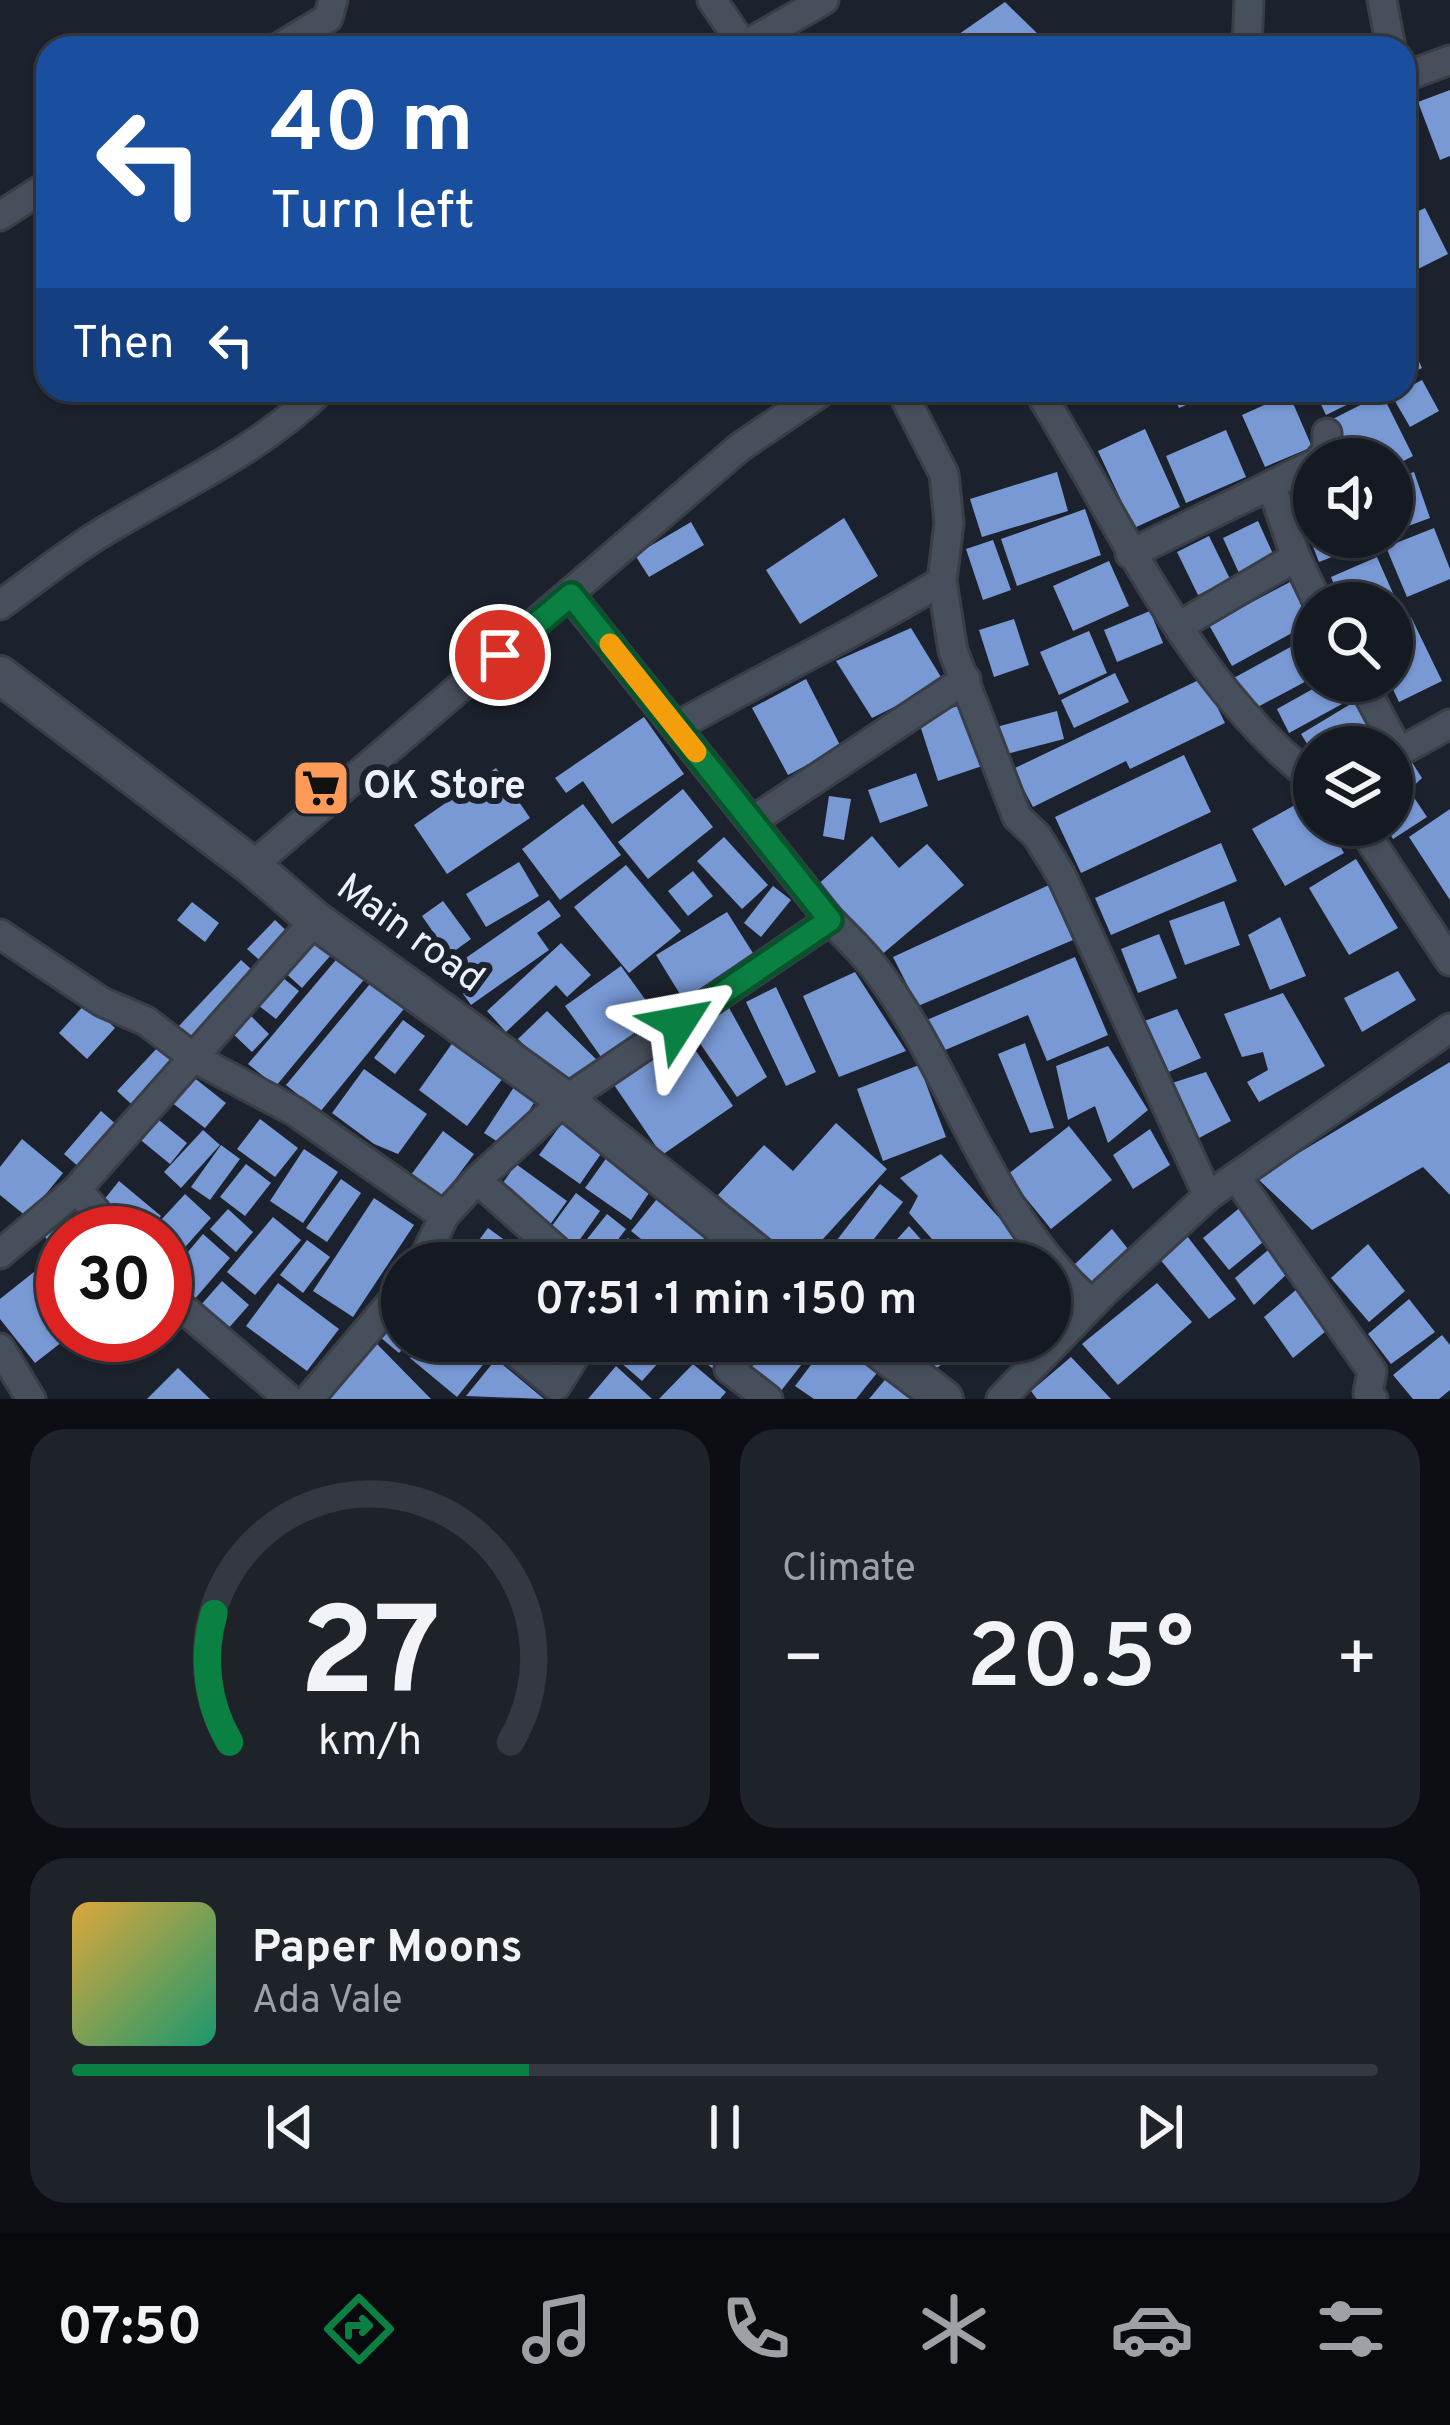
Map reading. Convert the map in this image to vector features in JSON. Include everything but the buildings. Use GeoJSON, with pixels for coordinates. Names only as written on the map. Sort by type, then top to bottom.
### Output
{"type":"FeatureCollection","features":[{"type":"Feature","properties":{"kind":"street"},"geometry":{"type":"LineString","coordinates":[[298,36],[328,18],[333,0]]}},
{"type":"Feature","properties":{"kind":"street"},"geometry":{"type":"LineString","coordinates":[[712,0],[736,36]]}},
{"type":"Feature","properties":{"kind":"street"},"geometry":{"type":"LineString","coordinates":[[762,36],[824,0]]}},
{"type":"Feature","properties":{"kind":"street"},"geometry":{"type":"LineString","coordinates":[[1248,36],[1249,0]]}},
{"type":"Feature","properties":{"kind":"street"},"geometry":{"type":"LineString","coordinates":[[1382,0],[1388,36]]}},
{"type":"Feature","properties":{"kind":"street"},"geometry":{"type":"LineString","coordinates":[[1416,73],[1450,61]]}},
{"type":"Feature","properties":{"kind":"street"},"geometry":{"type":"LineString","coordinates":[[0,216],[36,193]]}},
{"type":"Feature","properties":{"kind":"street"},"geometry":{"type":"LineString","coordinates":[[0,605],[94,537],[247,450],[309,402]]}},
{"type":"Feature","properties":{"kind":"street"},"geometry":{"type":"LineString","coordinates":[[252,866],[740,447],[806,402]]}},
{"type":"Feature","properties":{"kind":"street"},"geometry":{"type":"LineString","coordinates":[[907,402],[944,474],[949,523],[942,581],[953,651],[991,758],[1017,817],[1037,836],[1061,875],[1208,1196]]}},
{"type":"Feature","properties":{"kind":"street"},"geometry":{"type":"LineString","coordinates":[[1045,402],[1130,554],[1179,626],[1229,693],[1293,759]]}},
{"type":"Feature","properties":{"kind":"street"},"geometry":{"type":"LineString","coordinates":[[1130,554],[1293,470]]}},
{"type":"Feature","properties":{"kind":"street"},"geometry":{"type":"LineString","coordinates":[[1271,485],[1293,547]]}},
{"type":"Feature","properties":{"kind":"street"},"geometry":{"type":"LineString","coordinates":[[1179,626],[1293,558]]}},
{"type":"Feature","properties":{"kind":"street"},"geometry":{"type":"LineString","coordinates":[[676,727],[775,670],[866,627],[942,581]]}},
{"type":"Feature","properties":{"kind":"street"},"geometry":{"type":"LineString","coordinates":[[571,595],[830,920],[874,968],[934,1065],[997,1188],[1057,1273],[1092,1304]]}},
{"type":"Feature","properties":{"kind":"street","name":"Main road"},"geometry":{"type":"LineString","coordinates":[[0,675],[252,866],[315,920],[565,1100],[742,1242]]}},
{"type":"Feature","properties":{"kind":"street"},"geometry":{"type":"LineString","coordinates":[[752,821],[966,680]]}},
{"type":"Feature","properties":{"kind":"street"},"geometry":{"type":"LineString","coordinates":[[1413,745],[1450,724]]}},
{"type":"Feature","properties":{"kind":"street"},"geometry":{"type":"LineString","coordinates":[[1374,846],[1450,961]]}},
{"type":"Feature","properties":{"kind":"street"},"geometry":{"type":"LineString","coordinates":[[0,1253],[77,1189],[315,920]]}},
{"type":"Feature","properties":{"kind":"street"},"geometry":{"type":"LineString","coordinates":[[432,1242],[444,1216],[477,1180],[565,1100],[830,920]]}},
{"type":"Feature","properties":{"kind":"street"},"geometry":{"type":"LineString","coordinates":[[0,934],[102,1002],[146,1021],[194,1058],[294,1111],[444,1216]]}},
{"type":"Feature","properties":{"kind":"street"},"geometry":{"type":"LineString","coordinates":[[1001,1399],[1092,1304],[1208,1196],[1450,1028]]}},
{"type":"Feature","properties":{"kind":"street"},"geometry":{"type":"LineString","coordinates":[[1236,1177],[1372,1371],[1368,1393],[1373,1399]]}},
{"type":"Feature","properties":{"kind":"street"},"geometry":{"type":"LineString","coordinates":[[477,1180],[547,1242]]}},
{"type":"Feature","properties":{"kind":"street"},"geometry":{"type":"LineString","coordinates":[[77,1189],[91,1206]]}},
{"type":"Feature","properties":{"kind":"street"},"geometry":{"type":"LineString","coordinates":[[309,1399],[381,1315]]}},
{"type":"Feature","properties":{"kind":"street"},"geometry":{"type":"LineString","coordinates":[[192,1316],[289,1399]]}},
{"type":"Feature","properties":{"kind":"street"},"geometry":{"type":"LineString","coordinates":[[0,1348],[31,1399]]}},
{"type":"Feature","properties":{"kind":"street"},"geometry":{"type":"LineString","coordinates":[[527,1362],[556,1386],[571,1362]]}},
{"type":"Feature","properties":{"kind":"street"},"geometry":{"type":"LineString","coordinates":[[736,1362],[730,1369],[769,1399]]}},
{"type":"Feature","properties":{"kind":"street"},"geometry":{"type":"LineString","coordinates":[[896,1362],[944,1399]]}},
{"type":"Feature","properties":{"kind":"slow traffic"},"geometry":{"type":"LineString","coordinates":[[610,644],[696,752]]}},
{"type":"Feature","properties":{"kind":"place","name":"OK Store"},"geometry":{"type":"Point","coordinates":[321,788]}},
{"type":"Feature","properties":{"kind":"route"},"geometry":{"type":"LineString","coordinates":[[500,655],[571,595],[830,920],[679,1023]]}}]}
